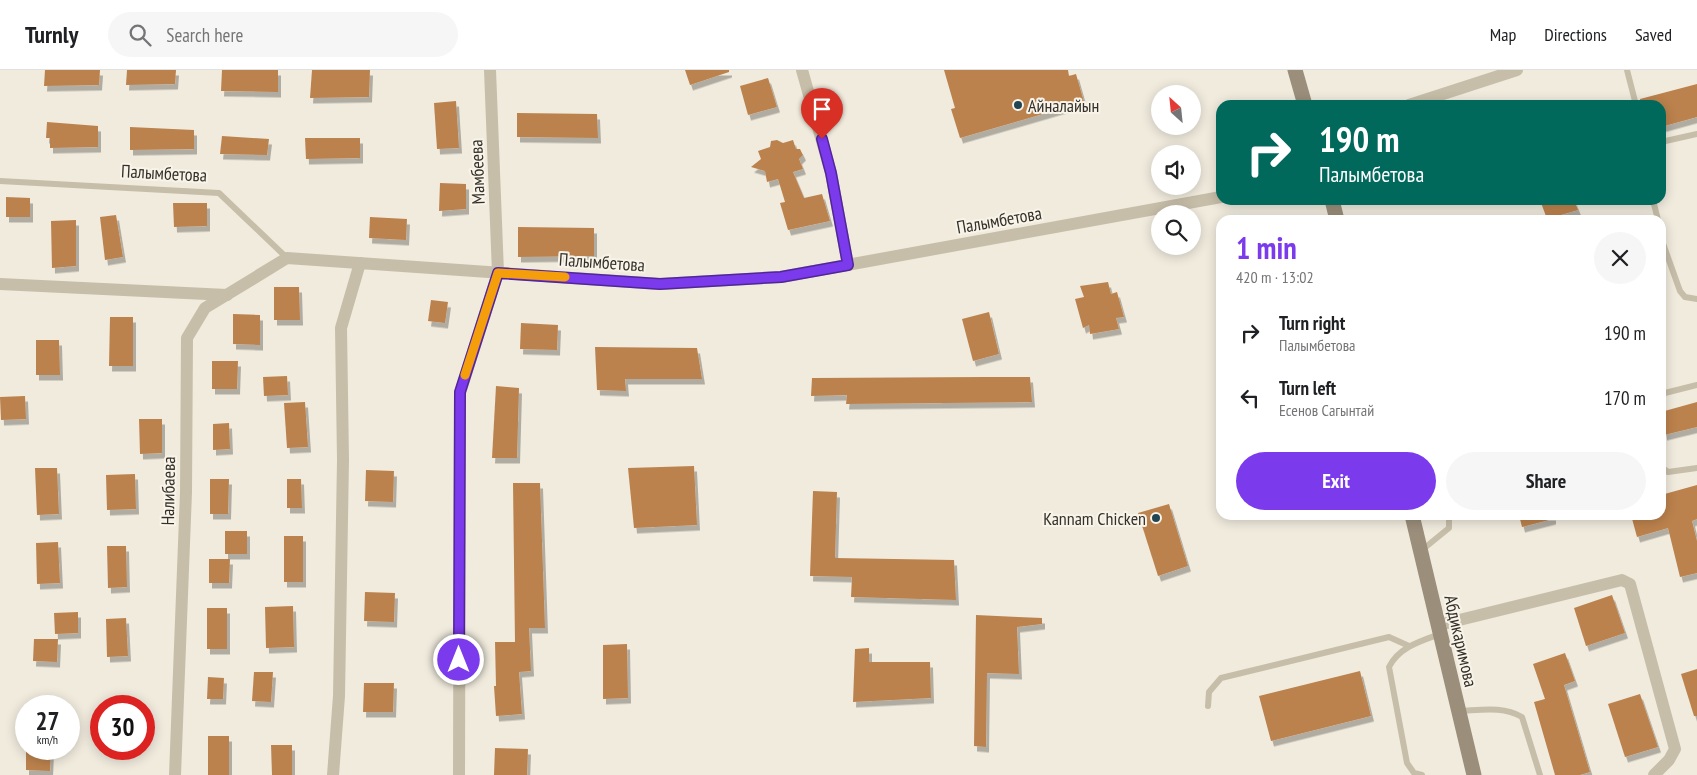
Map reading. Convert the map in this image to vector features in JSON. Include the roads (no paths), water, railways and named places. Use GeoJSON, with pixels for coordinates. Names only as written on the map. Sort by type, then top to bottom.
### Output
{"type":"FeatureCollection","features":[{"type":"Feature","properties":{"kind":"main road"},"geometry":{"type":"LineString","coordinates":[[1295,70],[1304,100]]}},
{"type":"Feature","properties":{"kind":"main road","name":"Абдикаримова"},"geometry":{"type":"LineString","coordinates":[[1413,520],[1474,775]]}},
{"type":"Feature","properties":{"kind":"street","name":"Мамбеева"},"geometry":{"type":"LineString","coordinates":[[490,70],[498,273]]}},
{"type":"Feature","properties":{"kind":"street"},"geometry":{"type":"LineString","coordinates":[[802,70],[831,173],[848,265]]}},
{"type":"Feature","properties":{"kind":"street"},"geometry":{"type":"LineString","coordinates":[[1424,100],[1517,70]]}},
{"type":"Feature","properties":{"kind":"street","name":"Палымбетова"},"geometry":{"type":"LineString","coordinates":[[287,258],[660,284],[781,277],[1216,198]]}},
{"type":"Feature","properties":{"kind":"street","name":"Налибаева"},"geometry":{"type":"LineString","coordinates":[[176,775],[186,492],[187,338],[205,308],[287,258]]}},
{"type":"Feature","properties":{"kind":"street"},"geometry":{"type":"LineString","coordinates":[[333,775],[339,677],[343,460],[341,328],[360,263]]}},
{"type":"Feature","properties":{"kind":"street"},"geometry":{"type":"LineString","coordinates":[[459,775],[460,392],[498,273]]}},
{"type":"Feature","properties":{"kind":"street"},"geometry":{"type":"LineString","coordinates":[[0,284],[227,295]]}},
{"type":"Feature","properties":{"kind":"street"},"geometry":{"type":"LineString","coordinates":[[1440,629],[1622,580],[1630,584],[1675,749],[1669,760],[1654,775]]}},
{"type":"Feature","properties":{"kind":"lane"},"geometry":{"type":"LineString","coordinates":[[1626,70],[1635,100]]}},
{"type":"Feature","properties":{"kind":"lane"},"geometry":{"type":"LineString","coordinates":[[1666,141],[1697,134]]}},
{"type":"Feature","properties":{"kind":"lane","name":"Палымбетова"},"geometry":{"type":"LineString","coordinates":[[0,181],[219,194],[287,258]]}},
{"type":"Feature","properties":{"kind":"lane"},"geometry":{"type":"LineString","coordinates":[[1666,249],[1680,291],[1685,297],[1697,299]]}},
{"type":"Feature","properties":{"kind":"lane"},"geometry":{"type":"LineString","coordinates":[[1666,393],[1697,385]]}},
{"type":"Feature","properties":{"kind":"lane"},"geometry":{"type":"LineString","coordinates":[[1666,471],[1668,472],[1697,468]]}},
{"type":"Feature","properties":{"kind":"lane"},"geometry":{"type":"LineString","coordinates":[[1421,550],[1449,528],[1449,520]]}},
{"type":"Feature","properties":{"kind":"lane"},"geometry":{"type":"LineString","coordinates":[[1422,775],[1414,773],[1408,763],[1389,667],[1392,659],[1409,646],[1440,629]]}},
{"type":"Feature","properties":{"kind":"lane"},"geometry":{"type":"LineString","coordinates":[[1208,706],[1209,692],[1221,678],[1389,636],[1409,646]]}},
{"type":"Feature","properties":{"kind":"lane"},"geometry":{"type":"LineString","coordinates":[[1459,712],[1502,709],[1512,711],[1522,717],[1540,775]]}},
{"type":"Feature","properties":{"kind":"place","name":"Айналайын"},"geometry":{"type":"Point","coordinates":[1018,105]}},
{"type":"Feature","properties":{"kind":"place","name":"Kannam Chicken"},"geometry":{"type":"Point","coordinates":[1156,518]}}]}
